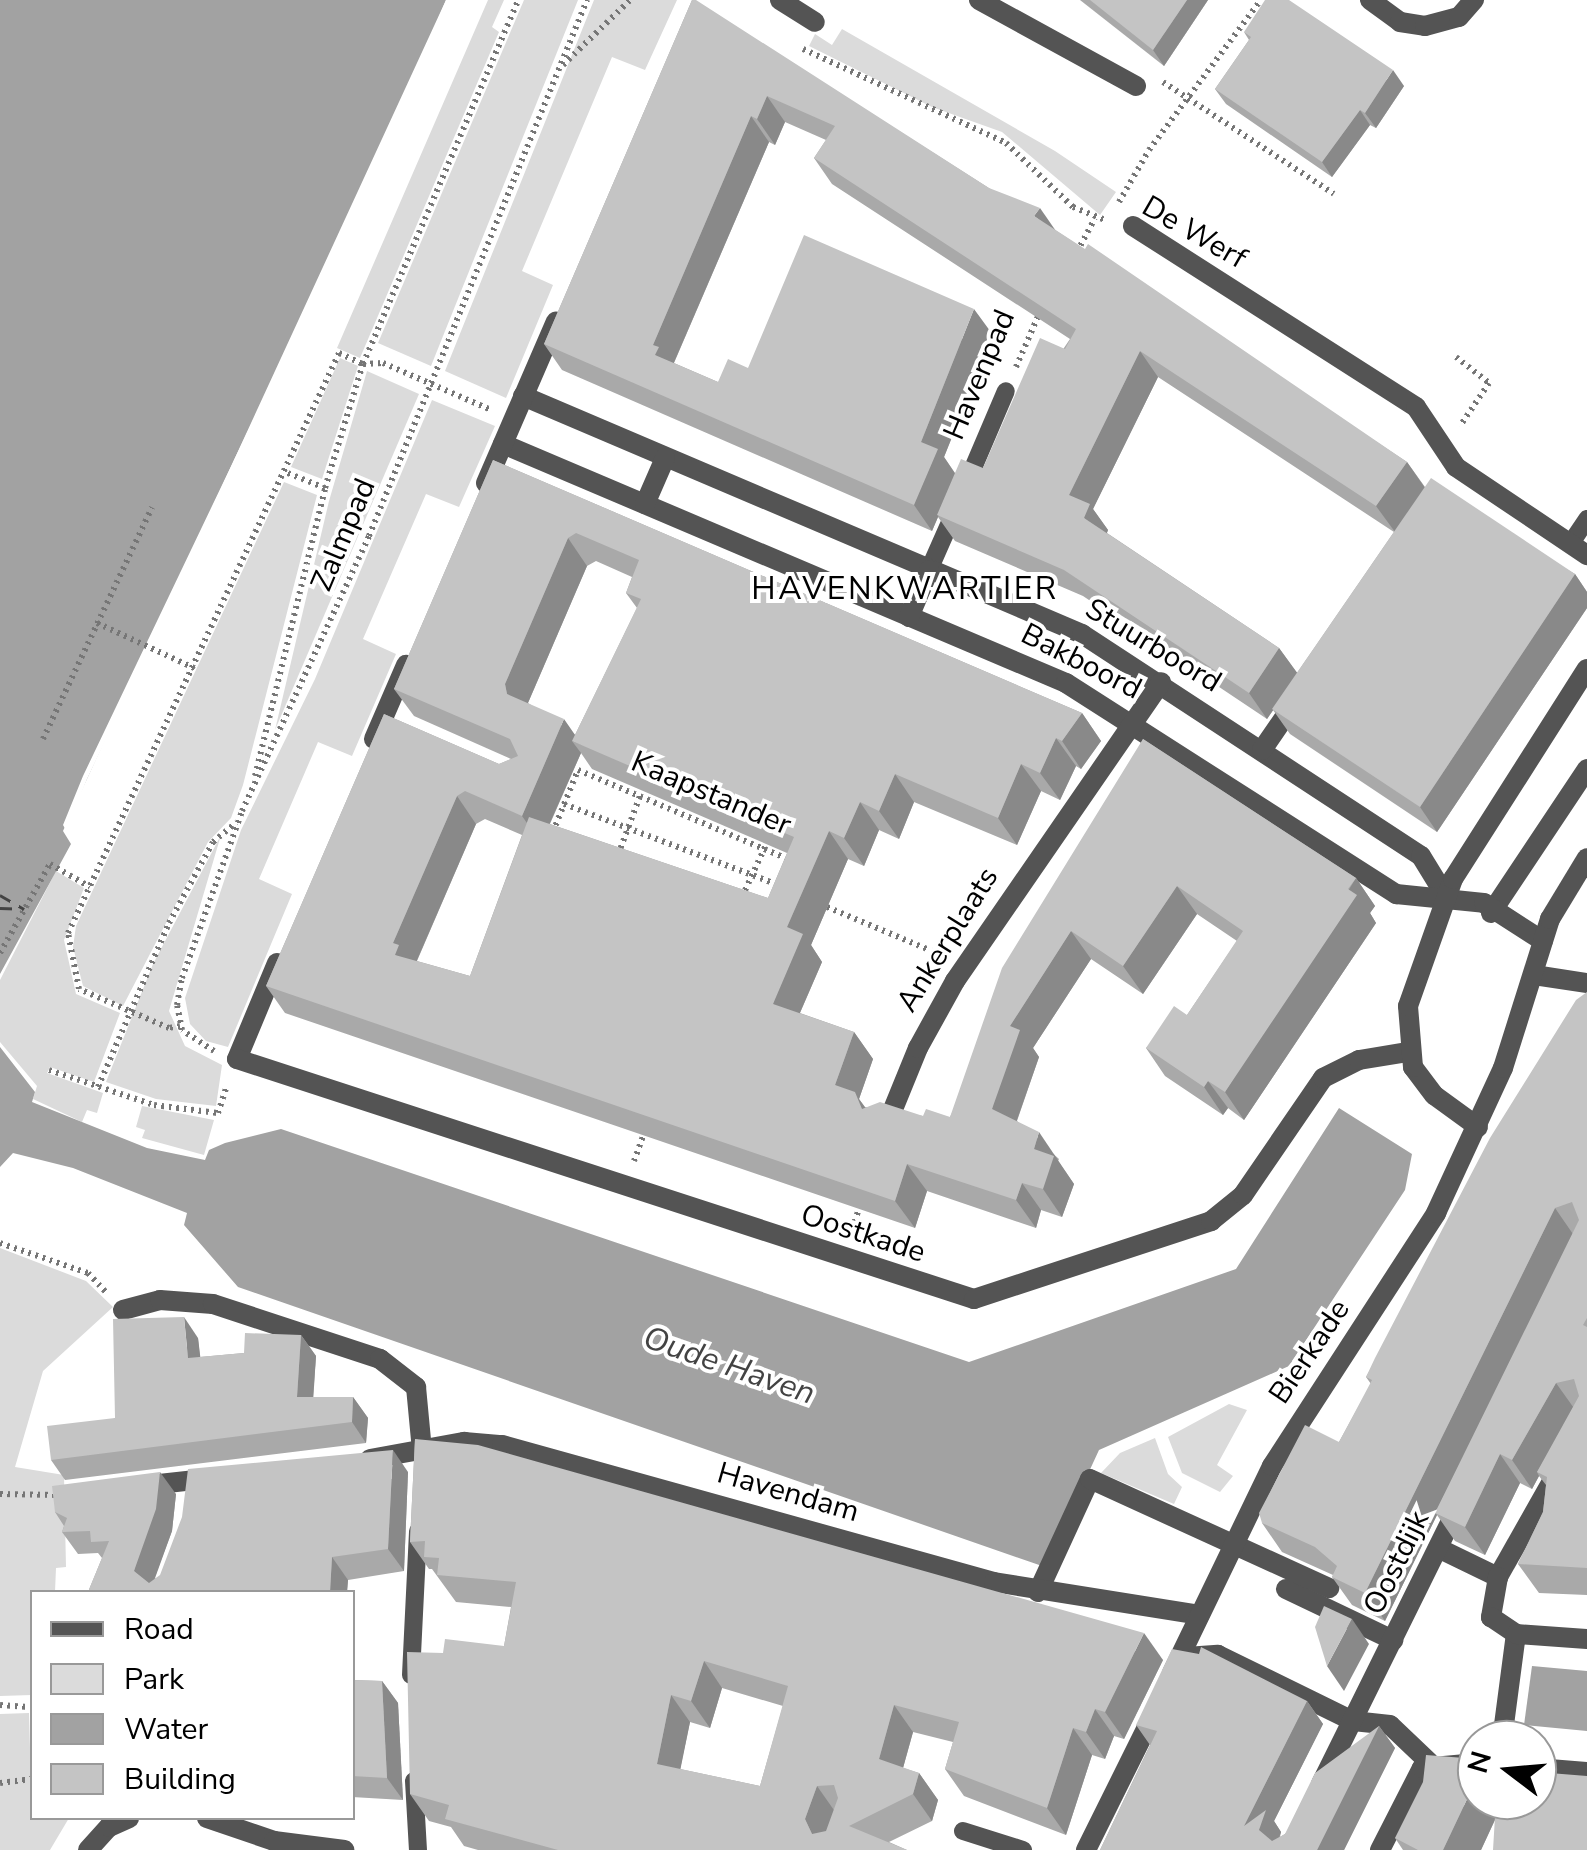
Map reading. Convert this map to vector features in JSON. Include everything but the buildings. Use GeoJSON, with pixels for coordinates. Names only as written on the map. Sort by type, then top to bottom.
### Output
{"type":"FeatureCollection","features":[{"type":"Feature","properties":{"kind":"street"},"geometry":{"type":"LineString","coordinates":[[780,0],[815,22]]}},
{"type":"Feature","properties":{"kind":"street"},"geometry":{"type":"LineString","coordinates":[[979,0],[1136,86]]}},
{"type":"Feature","properties":{"kind":"street"},"geometry":{"type":"LineString","coordinates":[[1370,0],[1400,22],[1426,26],[1459,17],[1474,0]]}},
{"type":"Feature","properties":{"kind":"street","name":"De Werf"},"geometry":{"type":"LineString","coordinates":[[1123,224],[1416,406],[1451,474],[1579,549]]}},
{"type":"Feature","properties":{"kind":"street"},"geometry":{"type":"LineString","coordinates":[[479,498],[562,306]]}},
{"type":"Feature","properties":{"kind":"street","name":"Stuurboord"},"geometry":{"type":"LineString","coordinates":[[523,396],[1082,634],[1161,682],[1421,856],[1445,895]]}},
{"type":"Feature","properties":{"kind":"street","name":"Bakboord"},"geometry":{"type":"LineString","coordinates":[[503,444],[1066,683],[1134,722],[1396,894],[1445,895]]}},
{"type":"Feature","properties":{"kind":"street"},"geometry":{"type":"LineString","coordinates":[[644,504],[665,458]]}},
{"type":"Feature","properties":{"kind":"street","name":"Havenpad"},"geometry":{"type":"LineString","coordinates":[[909,617],[929,570]]}},
{"type":"Feature","properties":{"kind":"street"},"geometry":{"type":"LineString","coordinates":[[368,754],[392,722],[415,645]]}},
{"type":"Feature","properties":{"kind":"street"},"geometry":{"type":"LineString","coordinates":[[1478,1127],[1434,1095],[1408,1052],[1408,1006],[1445,895],[1587,669]]}},
{"type":"Feature","properties":{"kind":"street","name":"Ankerplaats"},"geometry":{"type":"LineString","coordinates":[[888,1124],[918,1048],[966,965],[1161,682]]}},
{"type":"Feature","properties":{"kind":"street"},"geometry":{"type":"LineString","coordinates":[[1262,750],[1306,684]]}},
{"type":"Feature","properties":{"kind":"street"},"geometry":{"type":"LineString","coordinates":[[1493,910],[1587,768]]}},
{"type":"Feature","properties":{"kind":"street","name":"Bierkade"},"geometry":{"type":"LineString","coordinates":[[1086,1850],[1200,1615],[1241,1546],[1284,1446],[1416,1250],[1478,1127],[1558,902],[1587,858]]}},
{"type":"Feature","properties":{"kind":"street"},"geometry":{"type":"LineString","coordinates":[[1445,895],[1493,910],[1543,941]]}},
{"type":"Feature","properties":{"kind":"street"},"geometry":{"type":"LineString","coordinates":[[237,1059],[283,949]]}},
{"type":"Feature","properties":{"kind":"street"},"geometry":{"type":"LineString","coordinates":[[1534,975],[1587,983]]}},
{"type":"Feature","properties":{"kind":"street","name":"Oostkade"},"geometry":{"type":"LineString","coordinates":[[237,1059],[842,1259],[982,1298],[1175,1238],[1243,1195],[1323,1078],[1359,1060],[1408,1052]]}},
{"type":"Feature","properties":{"kind":"street"},"geometry":{"type":"LineString","coordinates":[[123,1310],[160,1300],[214,1304],[380,1360],[416,1387],[421,1460]]}},
{"type":"Feature","properties":{"kind":"street","name":"Havendam"},"geometry":{"type":"LineString","coordinates":[[353,1461],[421,1460],[502,1445],[1038,1592],[1200,1615]]}},
{"type":"Feature","properties":{"kind":"street"},"geometry":{"type":"LineString","coordinates":[[1569,1450],[1498,1576],[1491,1616],[1516,1634],[1587,1639]]}},
{"type":"Feature","properties":{"kind":"street"},"geometry":{"type":"LineString","coordinates":[[116,1488],[229,1476]]}},
{"type":"Feature","properties":{"kind":"street","name":"Oostdijk"},"geometry":{"type":"LineString","coordinates":[[1311,1804],[1473,1476]]}},
{"type":"Feature","properties":{"kind":"street"},"geometry":{"type":"LineString","coordinates":[[1038,1592],[1090,1479],[1330,1588]]}},
{"type":"Feature","properties":{"kind":"street"},"geometry":{"type":"LineString","coordinates":[[191,1480],[192,1502]]}},
{"type":"Feature","properties":{"kind":"street"},"geometry":{"type":"LineString","coordinates":[[1241,1546],[1263,1578]]}},
{"type":"Feature","properties":{"kind":"street"},"geometry":{"type":"LineString","coordinates":[[1438,1548],[1498,1576]]}},
{"type":"Feature","properties":{"kind":"street"},"geometry":{"type":"LineString","coordinates":[[1286,1589],[1393,1640]]}},
{"type":"Feature","properties":{"kind":"street"},"geometry":{"type":"LineString","coordinates":[[1505,1720],[1516,1634]]}},
{"type":"Feature","properties":{"kind":"street"},"geometry":{"type":"LineString","coordinates":[[1179,1658],[1218,1654],[1353,1721],[1390,1724],[1429,1762],[1457,1763]]}},
{"type":"Feature","properties":{"kind":"street"},"geometry":{"type":"LineString","coordinates":[[1342,1742],[1366,1753]]}},
{"type":"Feature","properties":{"kind":"street"},"geometry":{"type":"LineString","coordinates":[[1380,1850],[1429,1762]]}},
{"type":"Feature","properties":{"kind":"street"},"geometry":{"type":"LineString","coordinates":[[1557,1770],[1587,1772]]}},
{"type":"Feature","properties":{"kind":"street"},"geometry":{"type":"LineString","coordinates":[[212,1820],[294,1847],[344,1850]]}},
{"type":"Feature","properties":{"kind":"street"},"geometry":{"type":"LineString","coordinates":[[88,1850],[108,1822]]}},
{"type":"Feature","properties":{"kind":"lane","name":"Havenpad"},"geometry":{"type":"LineString","coordinates":[[929,570],[1006,391]]}},
{"type":"Feature","properties":{"kind":"lane"},"geometry":{"type":"LineString","coordinates":[[1579,549],[1587,519]]}},
{"type":"Feature","properties":{"kind":"lane"},"geometry":{"type":"LineString","coordinates":[[410,1702],[419,1510]]}},
{"type":"Feature","properties":{"kind":"lane"},"geometry":{"type":"LineString","coordinates":[[412,1764],[418,1850]]}},
{"type":"Feature","properties":{"kind":"lane"},"geometry":{"type":"LineString","coordinates":[[963,1831],[1022,1850]]}},
{"type":"Feature","properties":{"kind":"path"},"geometry":{"type":"LineString","coordinates":[[252,788],[325,488],[362,364],[518,0]]}},
{"type":"Feature","properties":{"kind":"path","name":"Zalmpad"},"geometry":{"type":"LineString","coordinates":[[180,1026],[182,978],[237,823],[334,616],[587,0]]}},
{"type":"Feature","properties":{"kind":"path"},"geometry":{"type":"LineString","coordinates":[[562,66],[630,0]]}},
{"type":"Feature","properties":{"kind":"path"},"geometry":{"type":"LineString","coordinates":[[1123,224],[1138,166],[1260,0]]}},
{"type":"Feature","properties":{"kind":"path","name":"De Werf"},"geometry":{"type":"LineString","coordinates":[[815,22],[802,52],[1006,143],[1066,202],[1095,218],[1123,224]]}},
{"type":"Feature","properties":{"kind":"path"},"geometry":{"type":"LineString","coordinates":[[1136,86],[1143,73],[1193,96],[1334,194]]}},
{"type":"Feature","properties":{"kind":"path"},"geometry":{"type":"LineString","coordinates":[[1067,267],[1095,218]]}},
{"type":"Feature","properties":{"kind":"path","name":"Havenpad"},"geometry":{"type":"LineString","coordinates":[[1006,391],[1044,306]]}},
{"type":"Feature","properties":{"kind":"path"},"geometry":{"type":"LineString","coordinates":[[237,1059],[193,1042],[180,1026],[126,1012],[77,986],[68,940],[196,669],[338,353],[362,364],[383,363],[502,414]]}},
{"type":"Feature","properties":{"kind":"path"},"geometry":{"type":"LineString","coordinates":[[1456,357],[1488,382],[1468,413]]}},
{"type":"Feature","properties":{"kind":"path"},"geometry":{"type":"LineString","coordinates":[[285,472],[325,488]]}},
{"type":"Feature","properties":{"kind":"path"},"geometry":{"type":"LineString","coordinates":[[42,739],[152,506]]}},
{"type":"Feature","properties":{"kind":"path"},"geometry":{"type":"LineString","coordinates":[[97,624],[196,669]]}},
{"type":"Feature","properties":{"kind":"path","name":"Kaapstander"},"geometry":{"type":"LineString","coordinates":[[563,798],[578,770],[806,866],[798,894]]}},
{"type":"Feature","properties":{"kind":"path"},"geometry":{"type":"LineString","coordinates":[[616,861],[640,796]]}},
{"type":"Feature","properties":{"kind":"path"},"geometry":{"type":"LineString","coordinates":[[563,798],[628,829],[798,894],[784,916],[550,839],[563,798]]}},
{"type":"Feature","properties":{"kind":"path"},"geometry":{"type":"LineString","coordinates":[[732,918],[777,820]]}},
{"type":"Feature","properties":{"kind":"path"},"geometry":{"type":"LineString","coordinates":[[98,1087],[126,1012],[213,842],[237,823]]}},
{"type":"Feature","properties":{"kind":"path"},"geometry":{"type":"LineString","coordinates":[[0,953],[50,864],[90,887]]}},
{"type":"Feature","properties":{"kind":"path"},"geometry":{"type":"LineString","coordinates":[[827,906],[966,965]]}},
{"type":"Feature","properties":{"kind":"path"},"geometry":{"type":"LineString","coordinates":[[49,1070],[162,1106],[212,1112]]}},
{"type":"Feature","properties":{"kind":"path"},"geometry":{"type":"LineString","coordinates":[[625,1186],[648,1120]]}},
{"type":"Feature","properties":{"kind":"path"},"geometry":{"type":"LineString","coordinates":[[842,1259],[866,1187]]}},
{"type":"Feature","properties":{"kind":"path"},"geometry":{"type":"LineString","coordinates":[[0,1243],[95,1280]]}},
{"type":"Feature","properties":{"kind":"path"},"geometry":{"type":"LineString","coordinates":[[0,1494],[60,1495]]}},
{"type":"Feature","properties":{"kind":"path"},"geometry":{"type":"LineString","coordinates":[[0,1704],[30,1707]]}},
{"type":"Feature","properties":{"kind":"path"},"geometry":{"type":"LineString","coordinates":[[0,1783],[30,1779]]}},
{"type":"Feature","properties":{"kind":"green space"},"geometry":{"type":"Polygon","coordinates":[[[488,0],[504,0],[492,27],[499,32],[360,358],[337,348],[488,0]]]}},
{"type":"Feature","properties":{"kind":"green space"},"geometry":{"type":"Polygon","coordinates":[[[524,0],[578,0],[431,366],[378,343],[524,0]]]}},
{"type":"Feature","properties":{"kind":"green space"},"geometry":{"type":"Polygon","coordinates":[[[594,0],[677,0],[645,70],[612,57],[522,271],[553,285],[506,398],[445,371],[594,0]]]}},
{"type":"Feature","properties":{"kind":"green space"},"geometry":{"type":"Polygon","coordinates":[[[842,29],[1055,151],[1116,192],[1100,215],[1002,132],[932,107],[809,46],[815,34],[832,45],[842,29]]]}},
{"type":"Feature","properties":{"kind":"green space"},"geometry":{"type":"Polygon","coordinates":[[[340,358],[358,366],[322,479],[291,467],[340,358]]]}},
{"type":"Feature","properties":{"kind":"green space"},"geometry":{"type":"Polygon","coordinates":[[[367,371],[419,394],[275,730],[329,501],[367,371]]]}},
{"type":"Feature","properties":{"kind":"green space"},"geometry":{"type":"Polygon","coordinates":[[[432,400],[495,426],[459,507],[426,494],[363,639],[396,654],[352,756],[318,742],[259,879],[292,894],[228,1047],[206,1041],[190,1024],[185,998],[241,830],[315,679],[432,400]]]}},
{"type":"Feature","properties":{"kind":"green space"},"geometry":{"type":"Polygon","coordinates":[[[284,482],[317,495],[243,785],[231,818],[208,842],[123,1006],[83,986],[73,947],[76,926],[284,482]]]}},
{"type":"Feature","properties":{"kind":"green space"},"geometry":{"type":"Polygon","coordinates":[[[221,835],[169,1011],[185,1046],[222,1065],[216,1106],[156,1099],[106,1082],[153,964],[221,835]]]}},
{"type":"Feature","properties":{"kind":"green space"},"geometry":{"type":"Polygon","coordinates":[[[56,871],[84,888],[64,940],[76,994],[120,1013],[94,1082],[50,1067],[47,1073],[103,1093],[97,1113],[87,1110],[82,1122],[33,1099],[37,1086],[0,1042],[0,980],[56,871]]]}},
{"type":"Feature","properties":{"kind":"green space"},"geometry":{"type":"Polygon","coordinates":[[[142,1106],[214,1120],[204,1155],[142,1138],[145,1130],[136,1127],[142,1106]]]}},
{"type":"Feature","properties":{"kind":"green space"},"geometry":{"type":"Polygon","coordinates":[[[0,1248],[86,1281],[113,1307],[43,1371],[15,1467],[64,1475],[66,1567],[56,1568],[55,1590],[30,1590],[30,1695],[0,1696],[0,1248]]]}},
{"type":"Feature","properties":{"kind":"green space"},"geometry":{"type":"Polygon","coordinates":[[[1229,1404],[1247,1410],[1217,1465],[1233,1476],[1220,1492],[1182,1473],[1168,1437],[1229,1404]]]}},
{"type":"Feature","properties":{"kind":"green space"},"geometry":{"type":"Polygon","coordinates":[[[1155,1438],[1168,1474],[1182,1487],[1174,1504],[1101,1473],[1120,1453],[1155,1438]]]}},
{"type":"Feature","properties":{"kind":"green space"},"geometry":{"type":"Polygon","coordinates":[[[29,1713],[30,1820],[68,1820],[50,1850],[0,1850],[0,1714],[29,1713]]]}},
{"type":"Feature","properties":{"kind":"water"},"geometry":{"type":"Polygon","coordinates":[[[0,0],[446,0],[63,831],[71,844],[0,974],[0,0]]]}},
{"type":"Feature","properties":{"kind":"water","name":"Oude Haven"},"geometry":{"type":"Polygon","coordinates":[[[0,1047],[35,1092],[32,1102],[147,1148],[205,1160],[209,1150],[225,1143],[281,1129],[969,1362],[1236,1269],[1339,1108],[1412,1154],[1405,1190],[1289,1366],[1099,1450],[1045,1567],[238,1287],[184,1225],[187,1213],[73,1168],[13,1153],[0,1167],[0,1047]]]}},
{"type":"Feature","properties":{"kind":"water"},"geometry":{"type":"Polygon","coordinates":[[[1532,1666],[1587,1671],[1587,1731],[1557,1728],[1557,1720],[1525,1720],[1532,1666]]]}},
{"type":"Feature","properties":{"kind":"pier"},"geometry":{"type":"Polygon","coordinates":[[[446,0],[451,0],[389,148],[87,779],[68,826],[75,846],[63,825],[83,776],[384,146],[446,0]]]}},
{"type":"Feature","properties":{"kind":"ferry route"},"geometry":{"type":"LineString","coordinates":[[0,895],[24,909]]}},
{"type":"Feature","properties":{"kind":"ferry route"},"geometry":{"type":"LineString","coordinates":[[0,908],[23,909]]}},
{"type":"Feature","properties":{"kind":"district","name":"HAVENKWARTIER"},"geometry":{"type":"Point","coordinates":[905,589]}}]}
